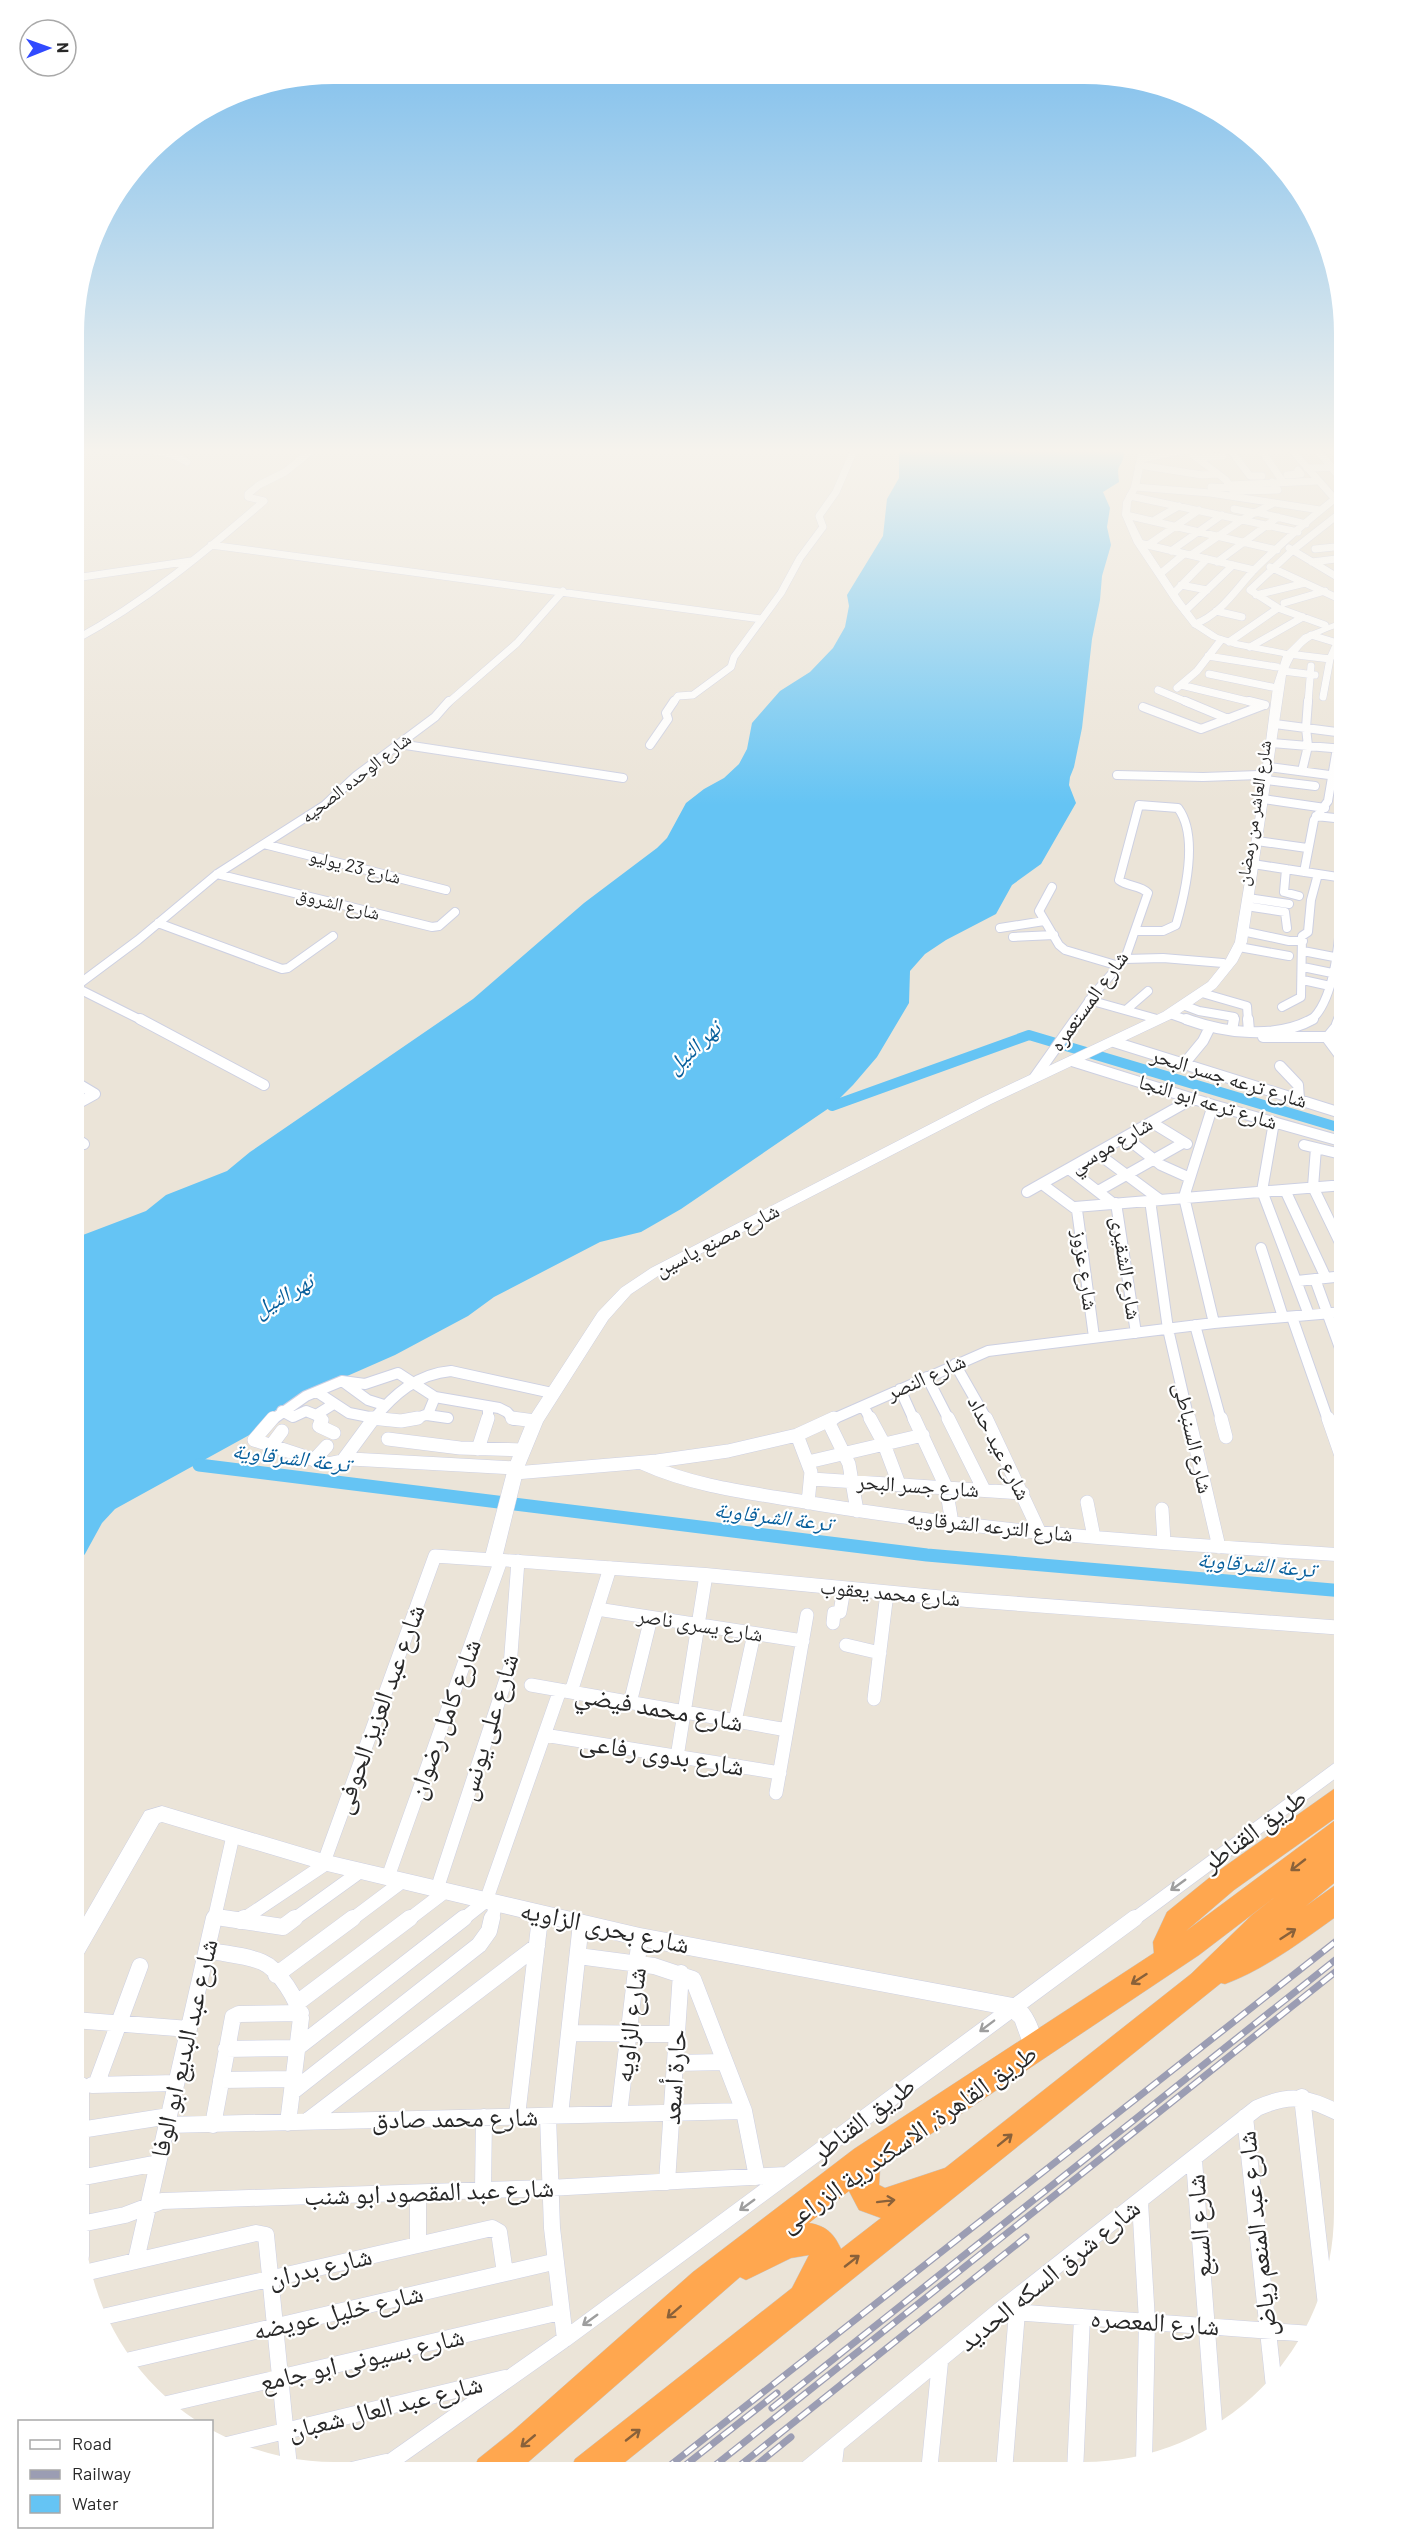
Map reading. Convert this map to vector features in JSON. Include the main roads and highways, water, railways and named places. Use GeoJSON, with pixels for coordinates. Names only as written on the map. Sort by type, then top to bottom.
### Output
{"type":"FeatureCollection","features":[{"type":"Feature","properties":{"kind":"highway"},"geometry":{"type":"LineString","coordinates":[[1169,1959],[1167,1942],[1177,1921],[1224,1882],[1334,1804]]}},
{"type":"Feature","properties":{"kind":"highway","name":"طريق القاهرة, الاسكندرية الزراعى"},"geometry":{"type":"LineString","coordinates":[[501,2462],[705,2284],[865,2160],[1169,1959],[1334,1836]]}},
{"type":"Feature","properties":{"kind":"highway"},"geometry":{"type":"LineString","coordinates":[[598,2462],[1201,1983],[1262,1924],[1334,1867]]}},
{"type":"Feature","properties":{"kind":"highway"},"geometry":{"type":"LineString","coordinates":[[1201,1983],[1279,1940],[1334,1901]]}},
{"type":"Feature","properties":{"kind":"highway"},"geometry":{"type":"LineString","coordinates":[[865,2160],[861,2183],[863,2190],[878,2203],[885,2203],[960,2176]]}},
{"type":"Feature","properties":{"kind":"highway"},"geometry":{"type":"LineString","coordinates":[[705,2284],[799,2239],[813,2237],[823,2246],[824,2260],[800,2302]]}},
{"type":"Feature","properties":{"kind":"main road"},"geometry":{"type":"LineString","coordinates":[[1156,567],[1195,624],[1225,641],[1250,647],[1289,651],[1319,630]]}},
{"type":"Feature","properties":{"kind":"main road"},"geometry":{"type":"LineString","coordinates":[[1289,651],[1306,634],[1334,624]]}},
{"type":"Feature","properties":{"kind":"main road","name":"شارع العاشر من رمضان"},"geometry":{"type":"LineString","coordinates":[[1078,1059],[1163,1016],[1202,993],[1231,962],[1239,947],[1263,799],[1267,706],[1272,687],[1289,651]]}},
{"type":"Feature","properties":{"kind":"main road","name":"شارع العاشر من رمضان"},"geometry":{"type":"LineString","coordinates":[[1163,1016],[1164,1011],[1198,988],[1222,963],[1234,942],[1272,742],[1280,669]]}},
{"type":"Feature","properties":{"kind":"main road","name":"شارع مصنع ياسين"},"geometry":{"type":"LineString","coordinates":[[504,1560],[502,1527],[522,1450],[535,1421],[603,1316],[640,1280],[1035,1077],[1078,1059]]}},
{"type":"Feature","properties":{"kind":"main road","name":"شارع محمد يعقوب"},"geometry":{"type":"LineString","coordinates":[[504,1560],[706,1575],[887,1593],[1334,1627]]}},
{"type":"Feature","properties":{"kind":"main road","name":"شارع بحرى الزاويه"},"geometry":{"type":"LineString","coordinates":[[84,1936],[155,1814],[162,1814],[325,1862],[640,1937],[1013,2007],[1023,2016],[1035,2048]]}},
{"type":"Feature","properties":{"kind":"water","name":"نهر النيل"},"geometry":{"type":"Polygon","coordinates":[[[864,567],[1105,567],[1092,639],[1082,728],[1069,785],[1076,803],[1041,864],[1012,885],[996,914],[946,940],[925,954],[910,971],[909,1003],[877,1057],[832,1106],[681,1209],[641,1232],[600,1242],[494,1297],[468,1316],[395,1355],[304,1395],[275,1411],[253,1433],[115,1509],[102,1523],[84,1555],[84,1235],[146,1211],[166,1195],[227,1171],[250,1152],[473,999],[584,903],[657,848],[667,838],[686,803],[704,789],[724,778],[739,764],[747,749],[752,723],[780,691],[810,672],[833,648],[845,627],[849,606],[847,595],[864,567]]]}},
{"type":"Feature","properties":{"kind":"waterway"},"geometry":{"type":"LineString","coordinates":[[832,1106],[1029,1035],[1334,1126]]}},
{"type":"Feature","properties":{"kind":"waterway","name":"ترعة الشرقاوية"},"geometry":{"type":"LineString","coordinates":[[199,1465],[927,1555],[1334,1590]]}},
{"type":"Feature","properties":{"kind":"railway"},"geometry":{"type":"LineString","coordinates":[[674,2462],[1334,1943]]}},
{"type":"Feature","properties":{"kind":"railway"},"geometry":{"type":"LineString","coordinates":[[772,2408],[1334,1961]]}},
{"type":"Feature","properties":{"kind":"railway"},"geometry":{"type":"LineString","coordinates":[[719,2462],[1334,1973]]}},
{"type":"Feature","properties":{"kind":"railway"},"geometry":{"type":"LineString","coordinates":[[744,2462],[1026,2237]]}},
{"type":"Feature","properties":{"kind":"railway"},"geometry":{"type":"LineString","coordinates":[[689,2462],[777,2393]]}},
{"type":"Feature","properties":{"kind":"railway"},"geometry":{"type":"LineString","coordinates":[[760,2462],[791,2437]]}}]}
